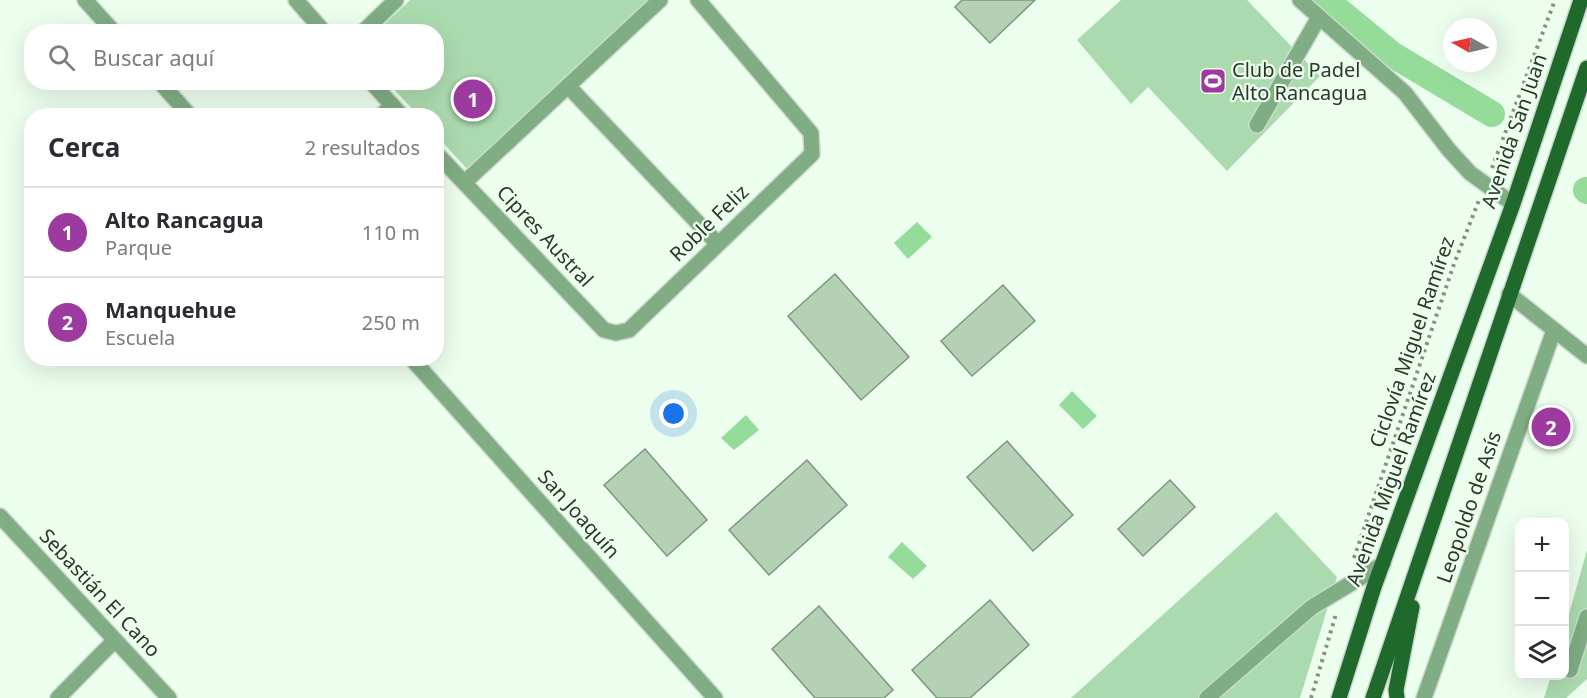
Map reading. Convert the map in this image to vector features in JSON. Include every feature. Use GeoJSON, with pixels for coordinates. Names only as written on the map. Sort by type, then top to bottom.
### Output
{"type":"FeatureCollection","features":[{"type":"Feature","properties":{"kind":"main road","name":"Avenida San Juan"},"geometry":{"type":"LineString","coordinates":[[1486,276],[1513,204],[1581,0]]}},
{"type":"Feature","properties":{"kind":"main road"},"geometry":{"type":"LineString","coordinates":[[1373,698],[1587,68]]}},
{"type":"Feature","properties":{"kind":"main road","name":"Avenida Miguel Ramírez"},"geometry":{"type":"LineString","coordinates":[[1339,698],[1383,564],[1486,276]]}},
{"type":"Feature","properties":{"kind":"main road"},"geometry":{"type":"LineString","coordinates":[[1396,698],[1424,546]]}},
{"type":"Feature","properties":{"kind":"street"},"geometry":{"type":"LineString","coordinates":[[85,0],[107,24]]}},
{"type":"Feature","properties":{"kind":"street"},"geometry":{"type":"LineString","coordinates":[[296,0],[317,24]]}},
{"type":"Feature","properties":{"kind":"street"},"geometry":{"type":"LineString","coordinates":[[371,24],[396,0]]}},
{"type":"Feature","properties":{"kind":"street"},"geometry":{"type":"LineString","coordinates":[[465,182],[660,0]]}},
{"type":"Feature","properties":{"kind":"street","name":"Roble Feliz"},"geometry":{"type":"LineString","coordinates":[[629,330],[812,154],[811,133],[698,0]]}},
{"type":"Feature","properties":{"kind":"street"},"geometry":{"type":"LineString","coordinates":[[1300,0],[1405,93],[1449,150],[1486,184],[1513,204]]}},
{"type":"Feature","properties":{"kind":"street"},"geometry":{"type":"LineString","coordinates":[[1257,125],[1319,16]]}},
{"type":"Feature","properties":{"kind":"street"},"geometry":{"type":"LineString","coordinates":[[568,86],[718,244]]}},
{"type":"Feature","properties":{"kind":"street"},"geometry":{"type":"LineString","coordinates":[[167,90],[183,108]]}},
{"type":"Feature","properties":{"kind":"street"},"geometry":{"type":"LineString","coordinates":[[376,90],[388,108]]}},
{"type":"Feature","properties":{"kind":"street","name":"Cipres Austral"},"geometry":{"type":"LineString","coordinates":[[444,161],[604,330],[616,333],[629,330]]}},
{"type":"Feature","properties":{"kind":"street"},"geometry":{"type":"LineString","coordinates":[[1509,294],[1587,356]]}},
{"type":"Feature","properties":{"kind":"street","name":"Leopoldo de Asís"},"geometry":{"type":"LineString","coordinates":[[1424,698],[1554,330]]}},
{"type":"Feature","properties":{"kind":"street","name":"San Joaquín"},"geometry":{"type":"LineString","coordinates":[[418,366],[715,698]]}},
{"type":"Feature","properties":{"kind":"street","name":"Sebastián El Cano"},"geometry":{"type":"LineString","coordinates":[[0,516],[169,698]]}},
{"type":"Feature","properties":{"kind":"street"},"geometry":{"type":"LineString","coordinates":[[1207,698],[1312,607],[1383,564]]}},
{"type":"Feature","properties":{"kind":"street"},"geometry":{"type":"LineString","coordinates":[[1570,670],[1587,617]]}},
{"type":"Feature","properties":{"kind":"street"},"geometry":{"type":"LineString","coordinates":[[58,698],[115,639]]}},
{"type":"Feature","properties":{"kind":"path","name":"Ciclovía Miguel Ramírez"},"geometry":{"type":"LineString","coordinates":[[1311,698],[1344,587],[1450,274],[1555,0]]}},
{"type":"Feature","properties":{"kind":"shaded area"},"geometry":{"type":"Polygon","coordinates":[[[410,0],[651,0],[467,169],[444,144],[444,108],[411,108],[395,90],[444,90],[444,24],[384,24],[410,0]]]}},
{"type":"Feature","properties":{"kind":"shaded area","name":"Club de Padel Alto Rancagua"},"geometry":{"type":"Polygon","coordinates":[[[1121,0],[1247,0],[1320,76],[1227,171],[1148,87],[1131,104],[1077,40],[1121,0]]]}},
{"type":"Feature","properties":{"kind":"shaded area"},"geometry":{"type":"Polygon","coordinates":[[[917,222],[932,237],[908,259],[894,243],[917,222]]]}},
{"type":"Feature","properties":{"kind":"shaded area"},"geometry":{"type":"Polygon","coordinates":[[[1072,391],[1097,416],[1083,429],[1059,405],[1072,391]]]}},
{"type":"Feature","properties":{"kind":"shaded area"},"geometry":{"type":"Polygon","coordinates":[[[746,415],[759,430],[734,450],[721,438],[746,415]]]}},
{"type":"Feature","properties":{"kind":"shaded area"},"geometry":{"type":"Polygon","coordinates":[[[1276,512],[1337,577],[1300,698],[1071,698],[1276,512]]]}},
{"type":"Feature","properties":{"kind":"shaded area"},"geometry":{"type":"Polygon","coordinates":[[[902,542],[927,566],[913,579],[888,557],[902,542]]]}},
{"type":"Feature","properties":{"kind":"shaded area"},"geometry":{"type":"Polygon","coordinates":[[[1587,550],[1587,679],[1566,698],[1544,698],[1550,680],[1569,680],[1569,614],[1587,550]]]}},
{"type":"Feature","properties":{"kind":"building"},"geometry":{"type":"Polygon","coordinates":[[[962,0],[1035,0],[990,43],[955,7],[962,0]]]}},
{"type":"Feature","properties":{"kind":"building"},"geometry":{"type":"Polygon","coordinates":[[[835,274],[909,357],[861,400],[788,316],[835,274]]]}},
{"type":"Feature","properties":{"kind":"building"},"geometry":{"type":"Polygon","coordinates":[[[1003,285],[1035,321],[972,376],[941,341],[1003,285]]]}},
{"type":"Feature","properties":{"kind":"building"},"geometry":{"type":"Polygon","coordinates":[[[1007,441],[1073,515],[1033,551],[967,477],[1007,441]]]}},
{"type":"Feature","properties":{"kind":"building"},"geometry":{"type":"Polygon","coordinates":[[[645,449],[707,520],[667,556],[604,485],[645,449]]]}},
{"type":"Feature","properties":{"kind":"building"},"geometry":{"type":"Polygon","coordinates":[[[807,460],[847,505],[769,575],[729,530],[807,460]]]}},
{"type":"Feature","properties":{"kind":"building"},"geometry":{"type":"Polygon","coordinates":[[[1170,480],[1195,507],[1143,556],[1118,529],[1170,480]]]}},
{"type":"Feature","properties":{"kind":"building"},"geometry":{"type":"Polygon","coordinates":[[[990,600],[1029,645],[970,698],[937,698],[912,670],[990,600]]]}},
{"type":"Feature","properties":{"kind":"building"},"geometry":{"type":"Polygon","coordinates":[[[819,606],[893,690],[884,698],[815,698],[772,649],[819,606]]]}},
{"type":"Feature","properties":{"kind":"waterway"},"geometry":{"type":"LineString","coordinates":[[1326,0],[1393,55],[1492,114]]}},
{"type":"Feature","properties":{"kind":"place","name":"Club de Padel Alto Rancagua"},"geometry":{"type":"Point","coordinates":[1213,81]}},
{"type":"Feature","properties":{"kind":"place","name":"Alto Rancagua"},"geometry":{"type":"Point","coordinates":[473,99]}},
{"type":"Feature","properties":{"kind":"place","name":"Manquehue"},"geometry":{"type":"Point","coordinates":[1551,427]}}]}
